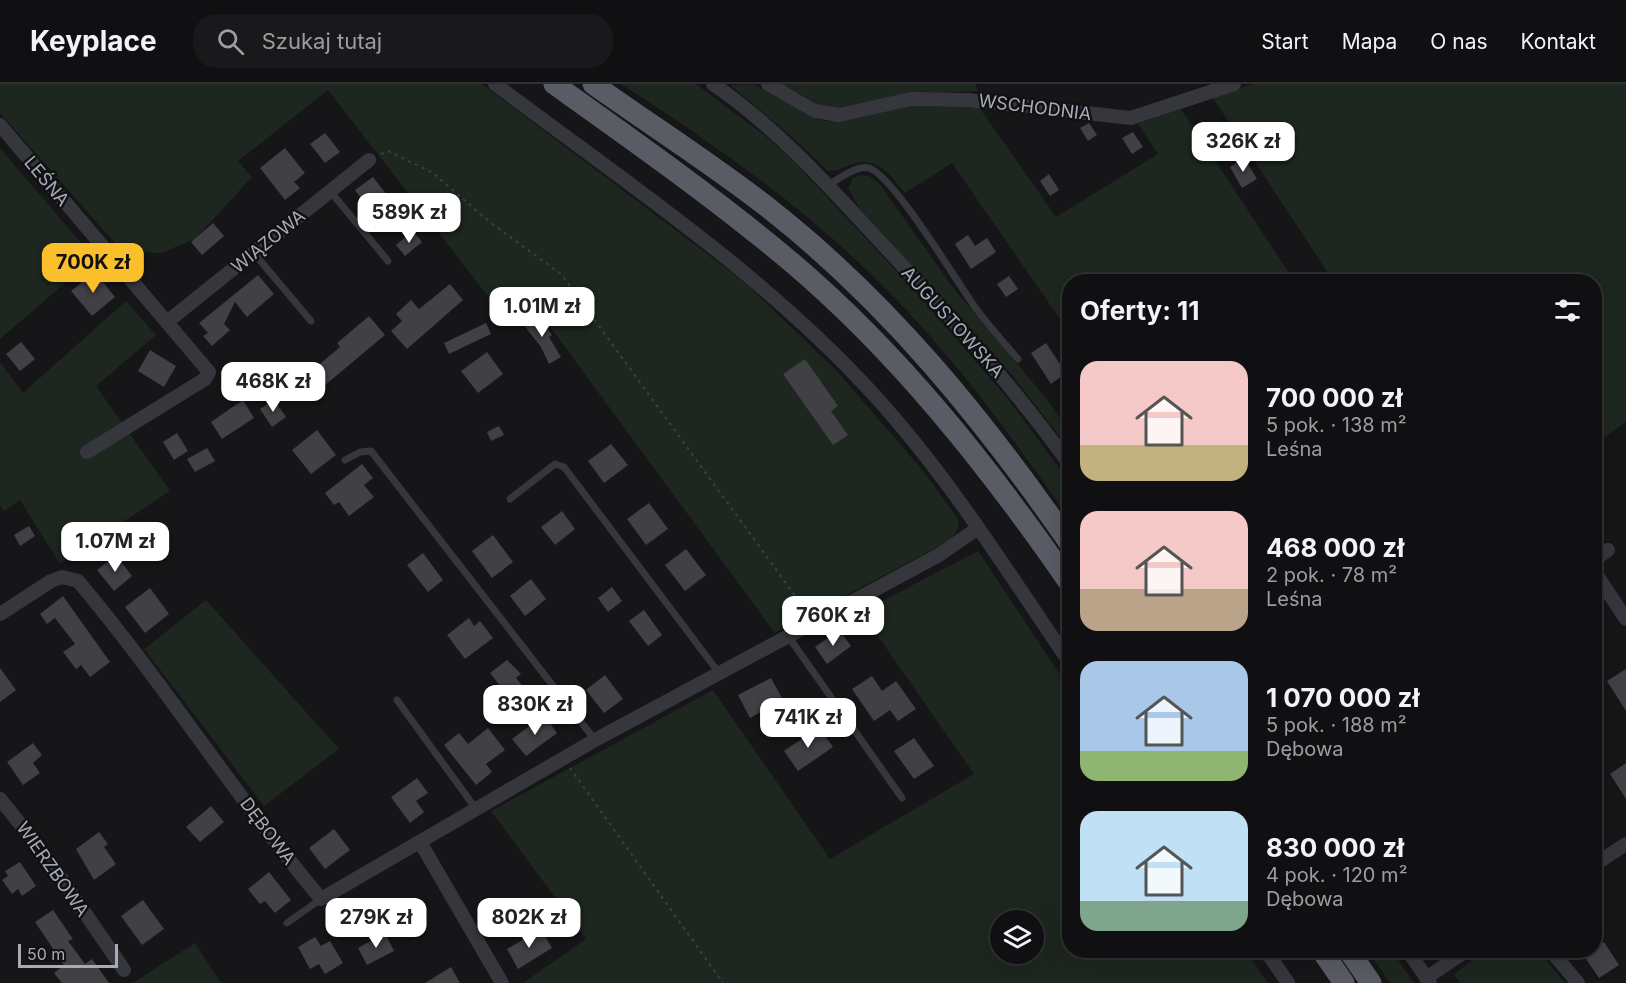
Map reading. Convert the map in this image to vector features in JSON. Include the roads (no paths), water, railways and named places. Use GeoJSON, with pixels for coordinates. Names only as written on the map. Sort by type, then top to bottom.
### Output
{"type":"FeatureCollection","features":[{"type":"Feature","properties":{"kind":"highway"},"geometry":{"type":"LineString","coordinates":[[554,84],[732,213],[791,262],[857,323],[946,420],[1010,501],[1062,573]]}},
{"type":"Feature","properties":{"kind":"highway"},"geometry":{"type":"LineString","coordinates":[[595,85],[771,210],[867,294],[963,399],[1062,533]]}},
{"type":"Feature","properties":{"kind":"highway"},"geometry":{"type":"LineString","coordinates":[[1327,958],[1344,983]]}},
{"type":"Feature","properties":{"kind":"highway"},"geometry":{"type":"LineString","coordinates":[[1354,958],[1371,983]]}},
{"type":"Feature","properties":{"kind":"street"},"geometry":{"type":"LineString","coordinates":[[495,84],[708,244],[803,324],[867,387],[941,474],[1062,651]]}},
{"type":"Feature","properties":{"kind":"street","name":"AUGUSTOWSKA"},"geometry":{"type":"LineString","coordinates":[[713,84],[745,106],[828,185],[1000,373],[1062,454]]}},
{"type":"Feature","properties":{"kind":"street","name":"WSCHODNIA"},"geometry":{"type":"LineString","coordinates":[[768,84],[815,111],[839,115],[911,99],[956,99],[1131,118],[1234,84]]}},
{"type":"Feature","properties":{"kind":"street","name":"LEŚNA"},"geometry":{"type":"LineString","coordinates":[[0,125],[209,372],[205,379],[87,452]]}},
{"type":"Feature","properties":{"kind":"street","name":"WIĄZOWA"},"geometry":{"type":"LineString","coordinates":[[166,322],[369,160]]}},
{"type":"Feature","properties":{"kind":"street"},"geometry":{"type":"LineString","coordinates":[[321,899],[595,740],[939,555],[978,528]]}},
{"type":"Feature","properties":{"kind":"street"},"geometry":{"type":"LineString","coordinates":[[1602,554],[1608,550]]}},
{"type":"Feature","properties":{"kind":"street","name":"DĘBOWA"},"geometry":{"type":"LineString","coordinates":[[0,615],[51,581],[62,577],[78,581],[202,740],[252,812],[321,899]]}},
{"type":"Feature","properties":{"kind":"street"},"geometry":{"type":"LineString","coordinates":[[1602,584],[1626,619]]}},
{"type":"Feature","properties":{"kind":"street","name":"WIERZBOWA"},"geometry":{"type":"LineString","coordinates":[[0,799],[46,856],[124,970]]}},
{"type":"Feature","properties":{"kind":"street"},"geometry":{"type":"LineString","coordinates":[[420,842],[501,983]]}},
{"type":"Feature","properties":{"kind":"street"},"geometry":{"type":"LineString","coordinates":[[1602,860],[1626,844]]}},
{"type":"Feature","properties":{"kind":"street"},"geometry":{"type":"LineString","coordinates":[[1271,958],[1288,983]]}},
{"type":"Feature","properties":{"kind":"street"},"geometry":{"type":"LineString","coordinates":[[1413,958],[1428,980],[1457,958]]}},
{"type":"Feature","properties":{"kind":"street"},"geometry":{"type":"LineString","coordinates":[[1557,958],[1578,983]]}},
{"type":"Feature","properties":{"kind":"lane","name":"AUGUSTOWSKA"},"geometry":{"type":"LineString","coordinates":[[828,185],[862,168],[869,168],[882,177],[910,212],[978,310],[1018,360]]}},
{"type":"Feature","properties":{"kind":"lane"},"geometry":{"type":"LineString","coordinates":[[330,191],[388,261]]}},
{"type":"Feature","properties":{"kind":"lane"},"geometry":{"type":"LineString","coordinates":[[253,252],[311,321]]}},
{"type":"Feature","properties":{"kind":"lane"},"geometry":{"type":"LineString","coordinates":[[345,460],[360,452],[371,452],[595,740]]}},
{"type":"Feature","properties":{"kind":"lane"},"geometry":{"type":"LineString","coordinates":[[510,499],[555,464],[564,467],[719,673]]}},
{"type":"Feature","properties":{"kind":"lane"},"geometry":{"type":"LineString","coordinates":[[788,636],[902,798]]}},
{"type":"Feature","properties":{"kind":"lane"},"geometry":{"type":"LineString","coordinates":[[397,700],[476,809]]}},
{"type":"Feature","properties":{"kind":"lane"},"geometry":{"type":"LineString","coordinates":[[287,924],[321,899]]}}]}
